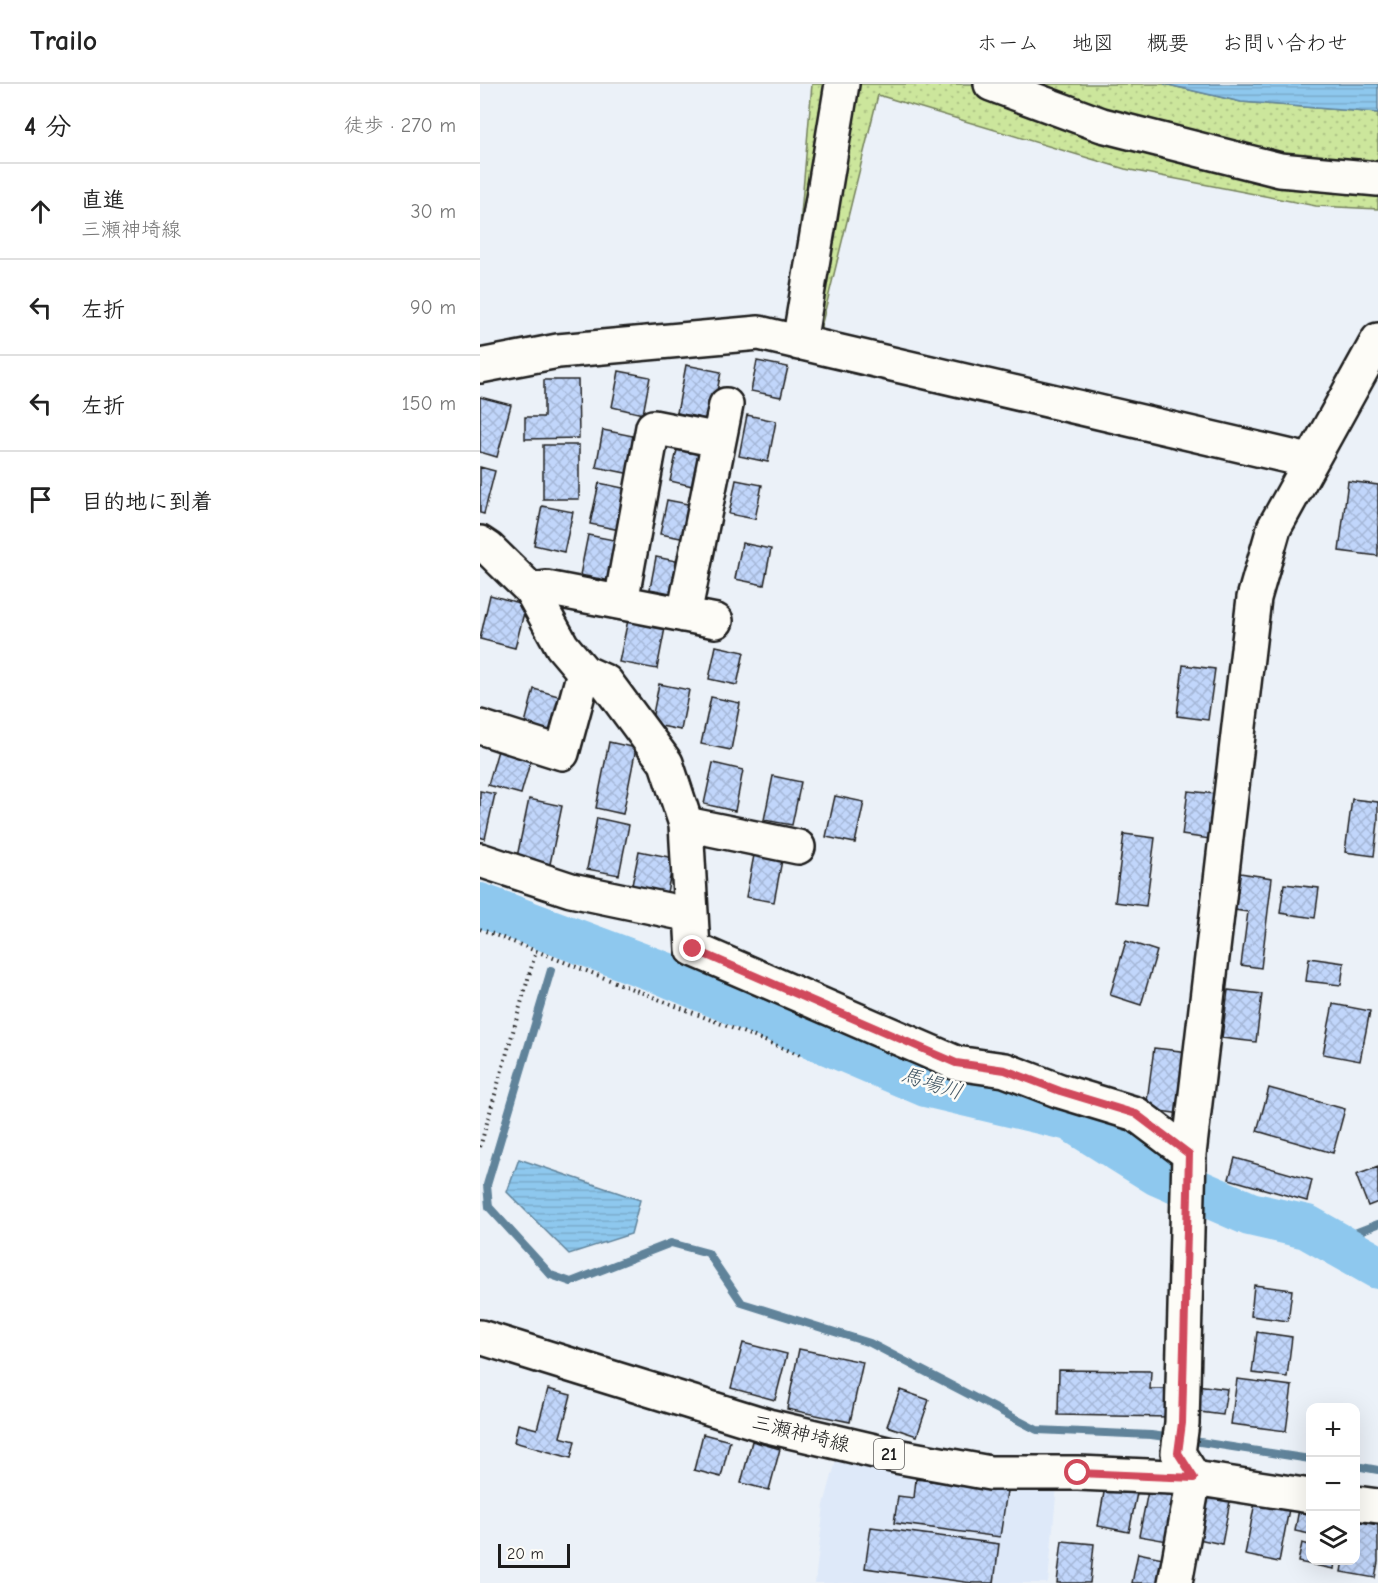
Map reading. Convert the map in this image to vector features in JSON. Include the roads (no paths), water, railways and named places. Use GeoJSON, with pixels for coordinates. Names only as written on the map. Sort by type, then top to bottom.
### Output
{"type":"FeatureCollection","features":[{"type":"Feature","properties":{"kind":"street"},"geometry":{"type":"LineString","coordinates":[[799,343],[842,84]]}},
{"type":"Feature","properties":{"kind":"street"},"geometry":{"type":"LineString","coordinates":[[991,84],[1102,125],[1280,170],[1378,179]]}},
{"type":"Feature","properties":{"kind":"street"},"geometry":{"type":"LineString","coordinates":[[480,366],[558,351],[759,333],[1309,461]]}},
{"type":"Feature","properties":{"kind":"street"},"geometry":{"type":"LineString","coordinates":[[1175,1583],[1185,1451],[1186,1232],[1189,1154],[1254,598],[1274,528],[1309,461],[1378,340]]}},
{"type":"Feature","properties":{"kind":"street"},"geometry":{"type":"LineString","coordinates":[[684,615],[726,405]]}},
{"type":"Feature","properties":{"kind":"street"},"geometry":{"type":"LineString","coordinates":[[621,602],[653,427],[719,440]]}},
{"type":"Feature","properties":{"kind":"street"},"geometry":{"type":"LineString","coordinates":[[480,543],[531,590],[562,646],[584,672],[606,682],[666,763],[686,824],[693,949],[956,1063],[1005,1070],[1060,1091],[1136,1114],[1189,1154]]}},
{"type":"Feature","properties":{"kind":"street"},"geometry":{"type":"LineString","coordinates":[[531,590],[546,588],[716,621]]}},
{"type":"Feature","properties":{"kind":"street"},"geometry":{"type":"LineString","coordinates":[[480,727],[562,753],[584,672]]}},
{"type":"Feature","properties":{"kind":"street"},"geometry":{"type":"LineString","coordinates":[[686,824],[798,847]]}},
{"type":"Feature","properties":{"kind":"street"},"geometry":{"type":"LineString","coordinates":[[480,860],[571,890],[691,915]]}},
{"type":"Feature","properties":{"kind":"street","name":"三瀬神埼線"},"geometry":{"type":"LineString","coordinates":[[480,1337],[768,1426],[896,1456],[990,1473],[1078,1473],[1185,1451],[1306,1494]]}},
{"type":"Feature","properties":{"kind":"street"},"geometry":{"type":"LineString","coordinates":[[1360,1504],[1378,1506]]}},
{"type":"Feature","properties":{"kind":"water"},"geometry":{"type":"Polygon","coordinates":[[[1164,84],[1378,84],[1378,113],[1241,102],[1164,84]]]}},
{"type":"Feature","properties":{"kind":"water"},"geometry":{"type":"Polygon","coordinates":[[[519,1159],[640,1200],[631,1234],[569,1254],[507,1192],[519,1159]]]}},
{"type":"Feature","properties":{"kind":"waterway","name":"馬場川"},"geometry":{"type":"LineString","coordinates":[[480,905],[663,973],[926,1085],[1070,1119],[1158,1174],[1250,1214],[1307,1227],[1378,1267]]}},
{"type":"Feature","properties":{"kind":"waterway"},"geometry":{"type":"LineString","coordinates":[[551,970],[487,1185],[489,1207],[551,1275],[571,1282],[671,1243],[708,1253],[742,1303],[870,1343],[1037,1430],[1173,1438]]}},
{"type":"Feature","properties":{"kind":"waterway"},"geometry":{"type":"LineString","coordinates":[[1307,1227],[1347,1236],[1378,1224]]}},
{"type":"Feature","properties":{"kind":"waterway"},"geometry":{"type":"LineString","coordinates":[[1187,1440],[1306,1458]]}},
{"type":"Feature","properties":{"kind":"waterway"},"geometry":{"type":"LineString","coordinates":[[1360,1467],[1378,1470]]}}]}
